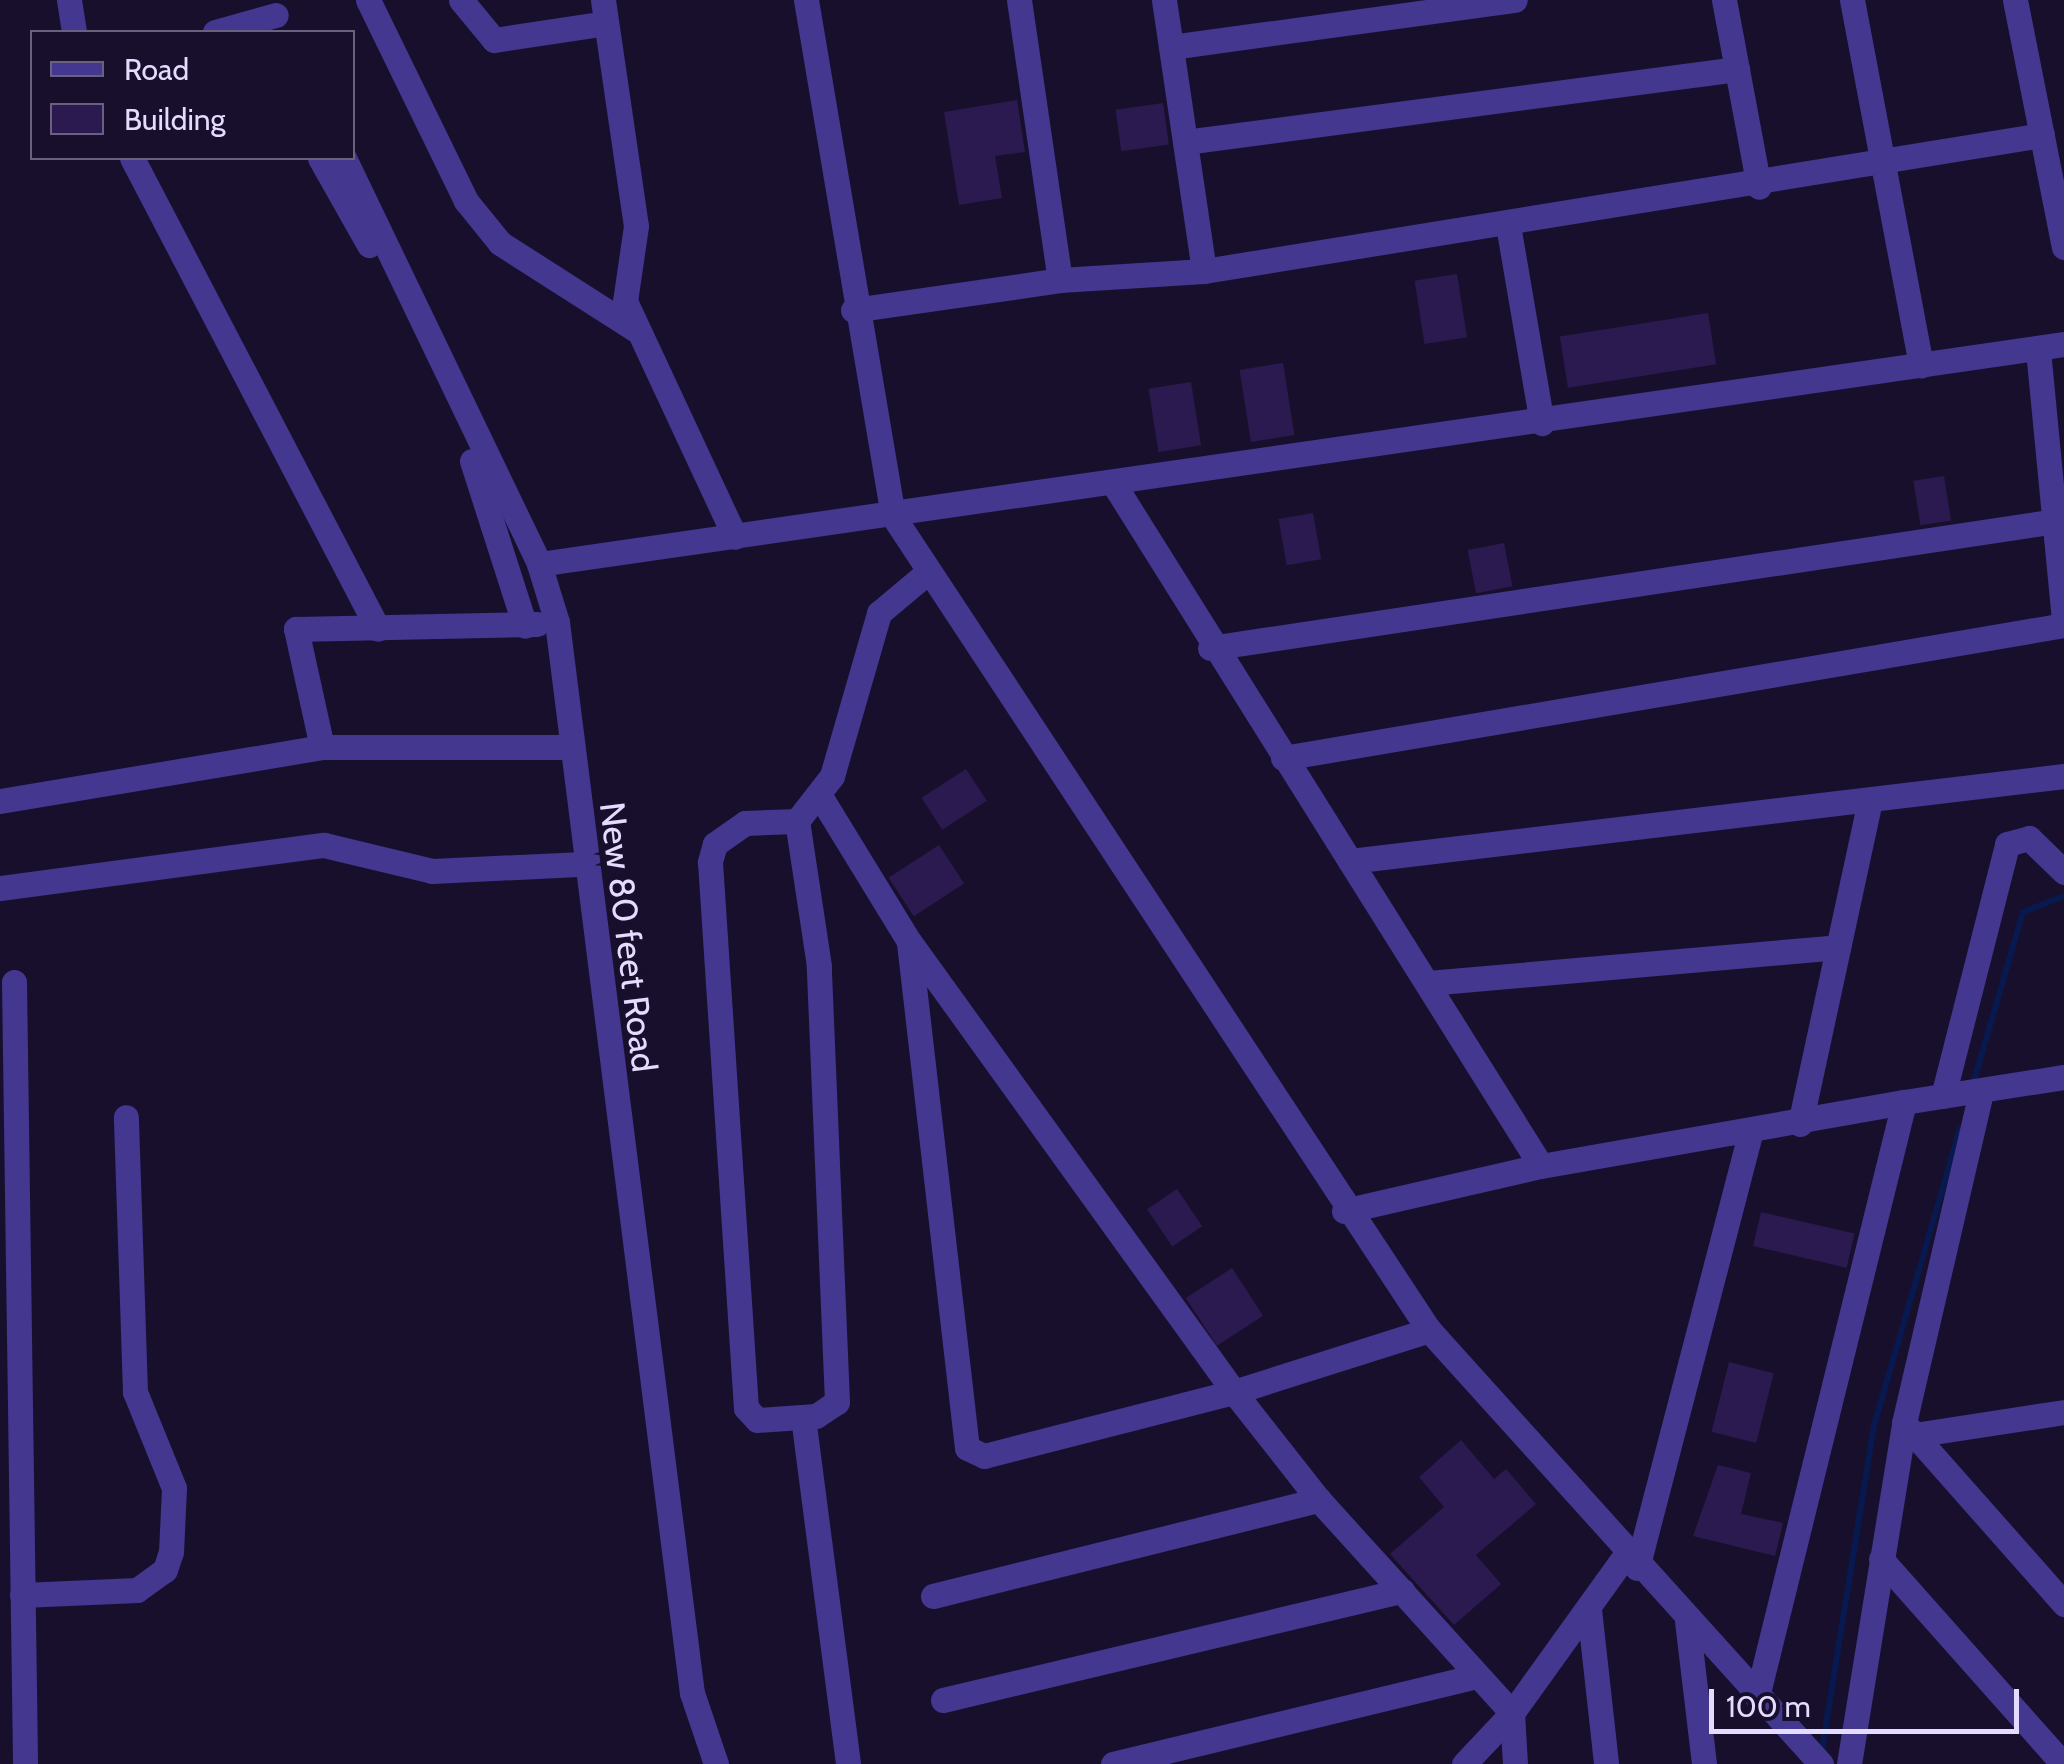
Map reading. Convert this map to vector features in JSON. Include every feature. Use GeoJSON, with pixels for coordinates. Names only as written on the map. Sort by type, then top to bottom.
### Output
{"type":"FeatureCollection","features":[{"type":"Feature","properties":{"kind":"street"},"geometry":{"type":"LineString","coordinates":[[69,0],[74,30]]}},
{"type":"Feature","properties":{"kind":"street"},"geometry":{"type":"LineString","coordinates":[[368,0],[466,201],[500,244],[636,330]]}},
{"type":"Feature","properties":{"kind":"street"},"geometry":{"type":"LineString","coordinates":[[461,0],[494,40],[604,12],[636,226],[624,280],[636,330],[735,537]]}},
{"type":"Feature","properties":{"kind":"street"},"geometry":{"type":"LineString","coordinates":[[806,0],[854,310],[893,516],[1344,1211],[1429,1330],[1631,1562],[1822,1764]]}},
{"type":"Feature","properties":{"kind":"street"},"geometry":{"type":"LineString","coordinates":[[1020,0],[1060,280]]}},
{"type":"Feature","properties":{"kind":"street"},"geometry":{"type":"LineString","coordinates":[[1164,0],[1204,271]]}},
{"type":"Feature","properties":{"kind":"street"},"geometry":{"type":"LineString","coordinates":[[1171,47],[1515,0]]}},
{"type":"Feature","properties":{"kind":"street"},"geometry":{"type":"LineString","coordinates":[[1724,0],[1759,187]]}},
{"type":"Feature","properties":{"kind":"street"},"geometry":{"type":"LineString","coordinates":[[1852,0],[1921,366]]}},
{"type":"Feature","properties":{"kind":"street"},"geometry":{"type":"LineString","coordinates":[[2015,0],[2064,247]]}},
{"type":"Feature","properties":{"kind":"street"},"geometry":{"type":"LineString","coordinates":[[248,29],[276,16]]}},
{"type":"Feature","properties":{"kind":"street"},"geometry":{"type":"LineString","coordinates":[[1185,142],[1737,69]]}},
{"type":"Feature","properties":{"kind":"street"},"geometry":{"type":"LineString","coordinates":[[854,310],[1060,280],[1204,271],[1759,187],[2042,135]]}},
{"type":"Feature","properties":{"kind":"street"},"geometry":{"type":"LineString","coordinates":[[133,160],[378,629]]}},
{"type":"Feature","properties":{"kind":"street"},"geometry":{"type":"LineString","coordinates":[[321,160],[450,405],[498,525],[525,626]]}},
{"type":"Feature","properties":{"kind":"street","name":"New 80 feet Road"},"geometry":{"type":"LineString","coordinates":[[345,160],[539,564],[557,622],[583,864],[692,1693],[716,1764]]}},
{"type":"Feature","properties":{"kind":"street"},"geometry":{"type":"LineString","coordinates":[[1508,225],[1542,423]]}},
{"type":"Feature","properties":{"kind":"street"},"geometry":{"type":"LineString","coordinates":[[539,564],[1115,486],[2064,344]]}},
{"type":"Feature","properties":{"kind":"street"},"geometry":{"type":"LineString","coordinates":[[1284,758],[2064,623],[2038,350]]}},
{"type":"Feature","properties":{"kind":"street"},"geometry":{"type":"LineString","coordinates":[[1115,486],[1210,648],[1428,983],[1540,1166]]}},
{"type":"Feature","properties":{"kind":"street"},"geometry":{"type":"LineString","coordinates":[[1210,648],[2056,521]]}},
{"type":"Feature","properties":{"kind":"street"},"geometry":{"type":"LineString","coordinates":[[797,821],[819,966],[838,1390],[830,1412],[757,1420],[746,1408],[710,862],[714,844],[745,823],[797,821],[820,796],[832,776],[879,613],[929,571]]}},
{"type":"Feature","properties":{"kind":"street"},"geometry":{"type":"LineString","coordinates":[[322,747],[292,638],[312,624],[378,629],[557,622]]}},
{"type":"Feature","properties":{"kind":"street"},"geometry":{"type":"LineString","coordinates":[[0,801],[322,747],[569,747]]}},
{"type":"Feature","properties":{"kind":"street"},"geometry":{"type":"LineString","coordinates":[[1350,861],[2064,776]]}},
{"type":"Feature","properties":{"kind":"street"},"geometry":{"type":"LineString","coordinates":[[820,796],[909,942],[1234,1392],[1319,1500],[1512,1713],[1515,1764]]}},
{"type":"Feature","properties":{"kind":"street"},"geometry":{"type":"LineString","coordinates":[[1800,1124],[1870,799]]}},
{"type":"Feature","properties":{"kind":"street"},"geometry":{"type":"LineString","coordinates":[[1943,1096],[2007,844],[2029,838],[2064,872]]}},
{"type":"Feature","properties":{"kind":"street"},"geometry":{"type":"LineString","coordinates":[[0,888],[324,845],[432,872],[583,864]]}},
{"type":"Feature","properties":{"kind":"street"},"geometry":{"type":"LineString","coordinates":[[909,942],[967,1448],[984,1456],[1234,1392],[1429,1330]]}},
{"type":"Feature","properties":{"kind":"street"},"geometry":{"type":"LineString","coordinates":[[1428,983],[1838,947]]}},
{"type":"Feature","properties":{"kind":"street"},"geometry":{"type":"LineString","coordinates":[[14,982],[6,1123],[25,1764]]}},
{"type":"Feature","properties":{"kind":"street"},"geometry":{"type":"LineString","coordinates":[[1344,1211],[1540,1166],[1750,1135],[1904,1102],[2064,1078]]}},
{"type":"Feature","properties":{"kind":"street"},"geometry":{"type":"LineString","coordinates":[[1849,1764],[1881,1559],[1981,1091]]}},
{"type":"Feature","properties":{"kind":"street"},"geometry":{"type":"LineString","coordinates":[[1756,1697],[1904,1102]]}},
{"type":"Feature","properties":{"kind":"street"},"geometry":{"type":"LineString","coordinates":[[22,1595],[136,1590],[164,1570],[171,1552],[174,1488],[137,1411],[133,1375],[126,1117]]}},
{"type":"Feature","properties":{"kind":"street"},"geometry":{"type":"LineString","coordinates":[[1464,1764],[1512,1713],[1589,1609],[1631,1562],[1750,1135]]}},
{"type":"Feature","properties":{"kind":"street"},"geometry":{"type":"LineString","coordinates":[[1909,1429],[2064,1412]]}},
{"type":"Feature","properties":{"kind":"street"},"geometry":{"type":"LineString","coordinates":[[803,1417],[848,1764]]}},
{"type":"Feature","properties":{"kind":"street"},"geometry":{"type":"LineString","coordinates":[[1909,1429],[2064,1604]]}},
{"type":"Feature","properties":{"kind":"street"},"geometry":{"type":"LineString","coordinates":[[933,1596],[1319,1500]]}},
{"type":"Feature","properties":{"kind":"street"},"geometry":{"type":"LineString","coordinates":[[1881,1559],[2063,1764]]}},
{"type":"Feature","properties":{"kind":"street"},"geometry":{"type":"LineString","coordinates":[[943,1700],[1402,1591]]}},
{"type":"Feature","properties":{"kind":"street"},"geometry":{"type":"LineString","coordinates":[[1589,1609],[1606,1764]]}},
{"type":"Feature","properties":{"kind":"street"},"geometry":{"type":"LineString","coordinates":[[1688,1622],[1704,1764]]}},
{"type":"Feature","properties":{"kind":"street"},"geometry":{"type":"LineString","coordinates":[[1112,1764],[1478,1676]]}},
{"type":"Feature","properties":{"kind":"building"},"geometry":{"type":"Polygon","coordinates":[[[1017,100],[1025,152],[995,156],[1002,198],[959,205],[944,112],[1017,100]]]}},
{"type":"Feature","properties":{"kind":"building"},"geometry":{"type":"Polygon","coordinates":[[[1163,103],[1169,145],[1121,151],[1115,110],[1163,103]]]}},
{"type":"Feature","properties":{"kind":"building"},"geometry":{"type":"Polygon","coordinates":[[[1457,274],[1467,337],[1425,344],[1415,281],[1457,274]]]}},
{"type":"Feature","properties":{"kind":"building"},"geometry":{"type":"Polygon","coordinates":[[[1708,313],[1716,364],[1568,388],[1560,336],[1708,313]]]}},
{"type":"Feature","properties":{"kind":"building"},"geometry":{"type":"Polygon","coordinates":[[[1283,363],[1294,435],[1251,442],[1240,370],[1283,363]]]}},
{"type":"Feature","properties":{"kind":"building"},"geometry":{"type":"Polygon","coordinates":[[[1191,382],[1201,445],[1159,452],[1149,389],[1191,382]]]}},
{"type":"Feature","properties":{"kind":"building"},"geometry":{"type":"Polygon","coordinates":[[[1944,476],[1951,520],[1920,525],[1913,481],[1944,476]]]}},
{"type":"Feature","properties":{"kind":"building"},"geometry":{"type":"Polygon","coordinates":[[[1313,513],[1321,559],[1287,565],[1279,519],[1313,513]]]}},
{"type":"Feature","properties":{"kind":"building"},"geometry":{"type":"Polygon","coordinates":[[[1504,543],[1512,586],[1476,593],[1468,550],[1504,543]]]}},
{"type":"Feature","properties":{"kind":"building"},"geometry":{"type":"Polygon","coordinates":[[[966,769],[987,801],[942,830],[922,798],[966,769]]]}},
{"type":"Feature","properties":{"kind":"building"},"geometry":{"type":"Polygon","coordinates":[[[939,845],[964,884],[914,916],[889,878],[939,845]]]}},
{"type":"Feature","properties":{"kind":"building"},"geometry":{"type":"Polygon","coordinates":[[[1177,1189],[1202,1226],[1172,1246],[1147,1209],[1177,1189]]]}},
{"type":"Feature","properties":{"kind":"building"},"geometry":{"type":"Polygon","coordinates":[[[1761,1212],[1855,1234],[1847,1268],[1753,1246],[1761,1212]]]}},
{"type":"Feature","properties":{"kind":"building"},"geometry":{"type":"Polygon","coordinates":[[[1232,1268],[1263,1316],[1217,1346],[1186,1298],[1232,1268]]]}},
{"type":"Feature","properties":{"kind":"building"},"geometry":{"type":"Polygon","coordinates":[[[1729,1362],[1774,1373],[1756,1443],[1712,1432],[1729,1362]]]}},
{"type":"Feature","properties":{"kind":"building"},"geometry":{"type":"Polygon","coordinates":[[[1461,1440],[1494,1479],[1506,1469],[1536,1504],[1476,1555],[1501,1584],[1454,1625],[1390,1554],[1444,1507],[1419,1477],[1461,1440]]]}},
{"type":"Feature","properties":{"kind":"building"},"geometry":{"type":"Polygon","coordinates":[[[1718,1465],[1751,1473],[1741,1514],[1783,1523],[1775,1556],[1693,1536],[1718,1465]]]}},
{"type":"Feature","properties":{"kind":"waterway"},"geometry":{"type":"LineString","coordinates":[[1973,1084],[2023,912],[2064,896]]}},
{"type":"Feature","properties":{"kind":"waterway"},"geometry":{"type":"LineString","coordinates":[[1821,1756],[1874,1426],[1960,1129]]}}]}
